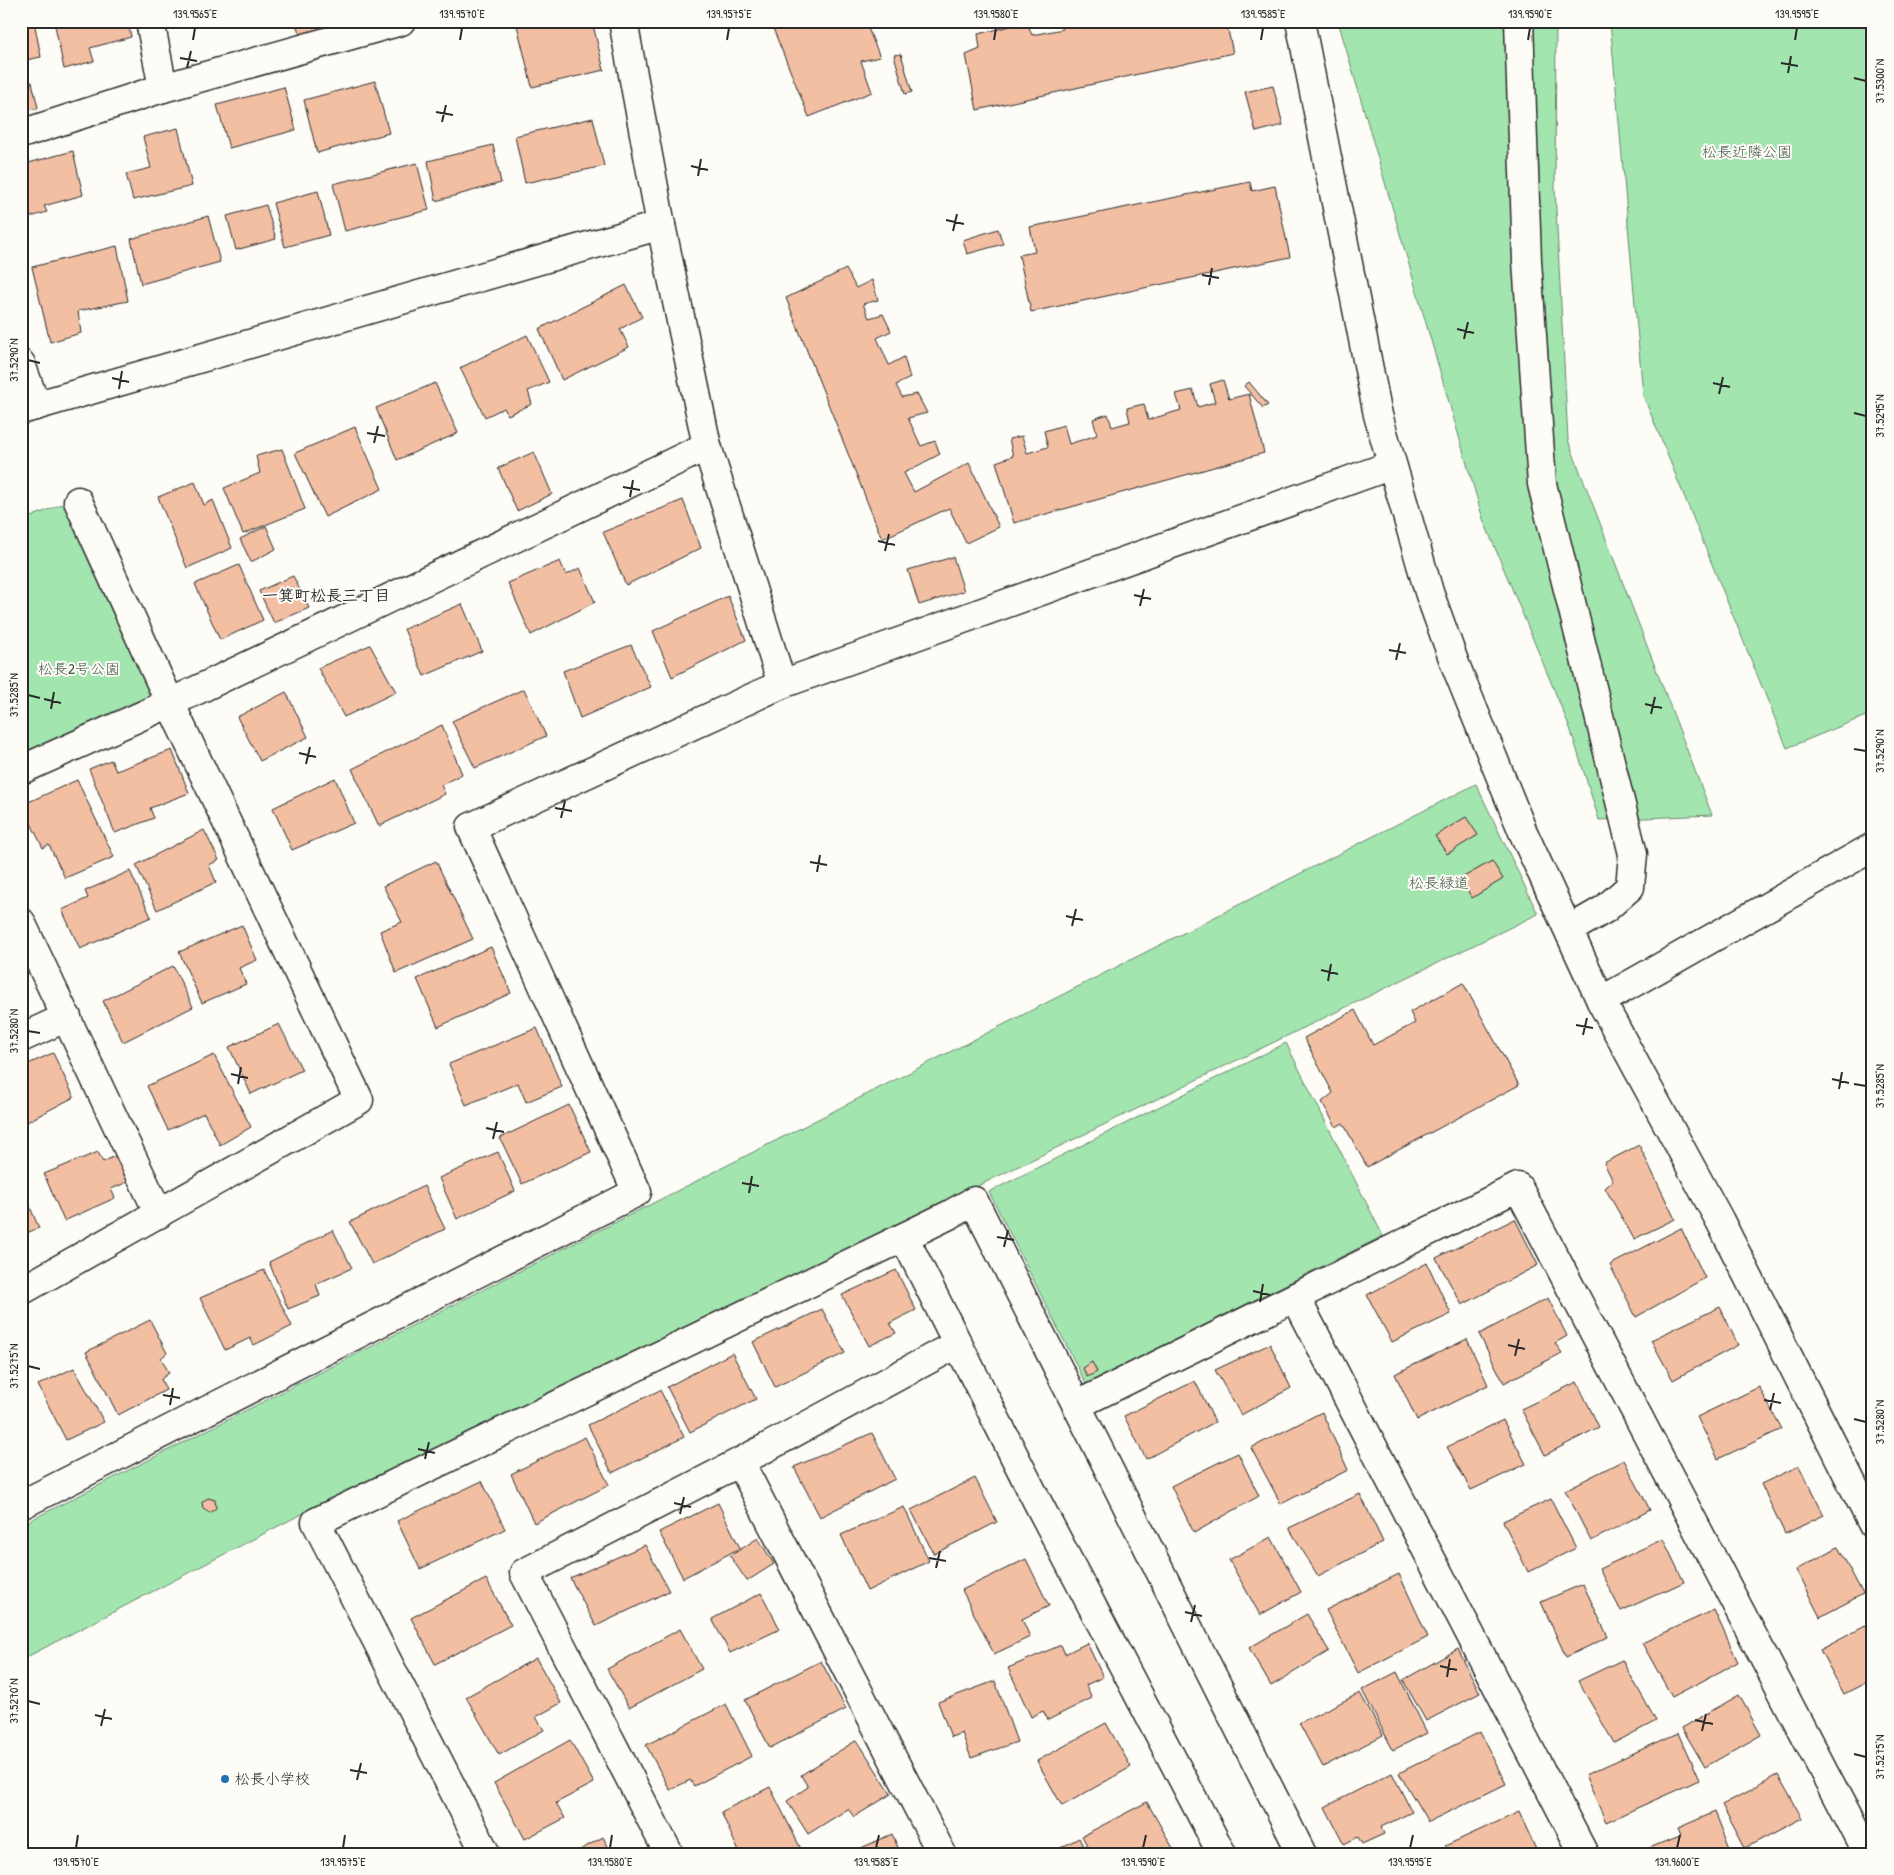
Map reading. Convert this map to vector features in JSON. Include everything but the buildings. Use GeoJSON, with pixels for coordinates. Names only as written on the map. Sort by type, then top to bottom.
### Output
{"type":"FeatureCollection","features":[{"type":"Feature","properties":{"kind":"street"},"geometry":{"type":"LineString","coordinates":[[150,21],[163,88]]}},
{"type":"Feature","properties":{"kind":"street"},"geometry":{"type":"LineString","coordinates":[[623,21],[661,226],[707,446],[782,684]]}},
{"type":"Feature","properties":{"kind":"street"},"geometry":{"type":"LineString","coordinates":[[1300,21],[1378,415],[1429,592],[1455,664],[1523,832],[1601,1001],[1720,1222],[1873,1525]]}},
{"type":"Feature","properties":{"kind":"street"},"geometry":{"type":"LineString","coordinates":[[1519,21],[1527,261],[1542,484],[1633,854],[1630,887],[1604,909],[1569,930]]}},
{"type":"Feature","properties":{"kind":"street"},"geometry":{"type":"LineString","coordinates":[[21,134],[163,88],[391,23]]}},
{"type":"Feature","properties":{"kind":"street"},"geometry":{"type":"LineString","coordinates":[[21,364],[29,408],[661,226]]}},
{"type":"Feature","properties":{"kind":"street"},"geometry":{"type":"LineString","coordinates":[[21,770],[170,703],[707,446]]}},
{"type":"Feature","properties":{"kind":"street"},"geometry":{"type":"LineString","coordinates":[[21,1505],[637,1192],[471,827],[782,684],[1392,465]]}},
{"type":"Feature","properties":{"kind":"street"},"geometry":{"type":"LineString","coordinates":[[21,1291],[359,1100],[170,703],[78,501]]}},
{"type":"Feature","properties":{"kind":"street"},"geometry":{"type":"LineString","coordinates":[[1601,1001],[1873,847]]}},
{"type":"Feature","properties":{"kind":"street"},"geometry":{"type":"LineString","coordinates":[[21,922],[159,1214]]}},
{"type":"Feature","properties":{"kind":"street"},"geometry":{"type":"LineString","coordinates":[[21,1038],[67,1017]]}},
{"type":"Feature","properties":{"kind":"street"},"geometry":{"type":"LineString","coordinates":[[1077,1405],[1518,1187],[1867,1851]]}},
{"type":"Feature","properties":{"kind":"street"},"geometry":{"type":"LineString","coordinates":[[486,1854],[316,1522],[951,1214],[974,1201],[1302,1854]]}},
{"type":"Feature","properties":{"kind":"street"},"geometry":{"type":"LineString","coordinates":[[904,1236],[1038,1503],[1222,1854]]}},
{"type":"Feature","properties":{"kind":"street"},"geometry":{"type":"LineString","coordinates":[[1296,1298],[1584,1854]]}},
{"type":"Feature","properties":{"kind":"street"},"geometry":{"type":"LineString","coordinates":[[669,1854],[524,1573],[740,1462],[957,1344]]}},
{"type":"Feature","properties":{"kind":"street"},"geometry":{"type":"LineString","coordinates":[[740,1462],[942,1854]]}},
{"type":"Feature","properties":{"kind":"green space"},"geometry":{"type":"Polygon","coordinates":[[[1338,21],[1556,21],[1555,189],[1568,440],[1712,815],[1599,820],[1570,728],[1483,519],[1338,21]]]}},
{"type":"Feature","properties":{"kind":"green space","name":"松長近隣公園"},"geometry":{"type":"Polygon","coordinates":[[[1610,21],[1873,21],[1873,713],[1787,748],[1643,395],[1610,21]]]}},
{"type":"Feature","properties":{"kind":"green space","name":"松長2号公園"},"geometry":{"type":"Polygon","coordinates":[[[67,502],[156,697],[21,758],[21,521],[67,502]]]}},
{"type":"Feature","properties":{"kind":"green space","name":"松長緑道"},"geometry":{"type":"Polygon","coordinates":[[[1476,784],[1538,914],[292,1519],[21,1660],[21,1525],[1476,784]]]}},
{"type":"Feature","properties":{"kind":"green space"},"geometry":{"type":"Polygon","coordinates":[[[1286,1043],[1383,1236],[1086,1384],[989,1192],[1286,1043]]]}},
{"type":"Feature","properties":{"kind":"place","name":"松長小学校"},"geometry":{"type":"Point","coordinates":[225,1779]}},
{"type":"Feature","properties":{"kind":"district","name":"一箕町松長三丁目"},"geometry":{"type":"Point","coordinates":[326,595]}}]}
